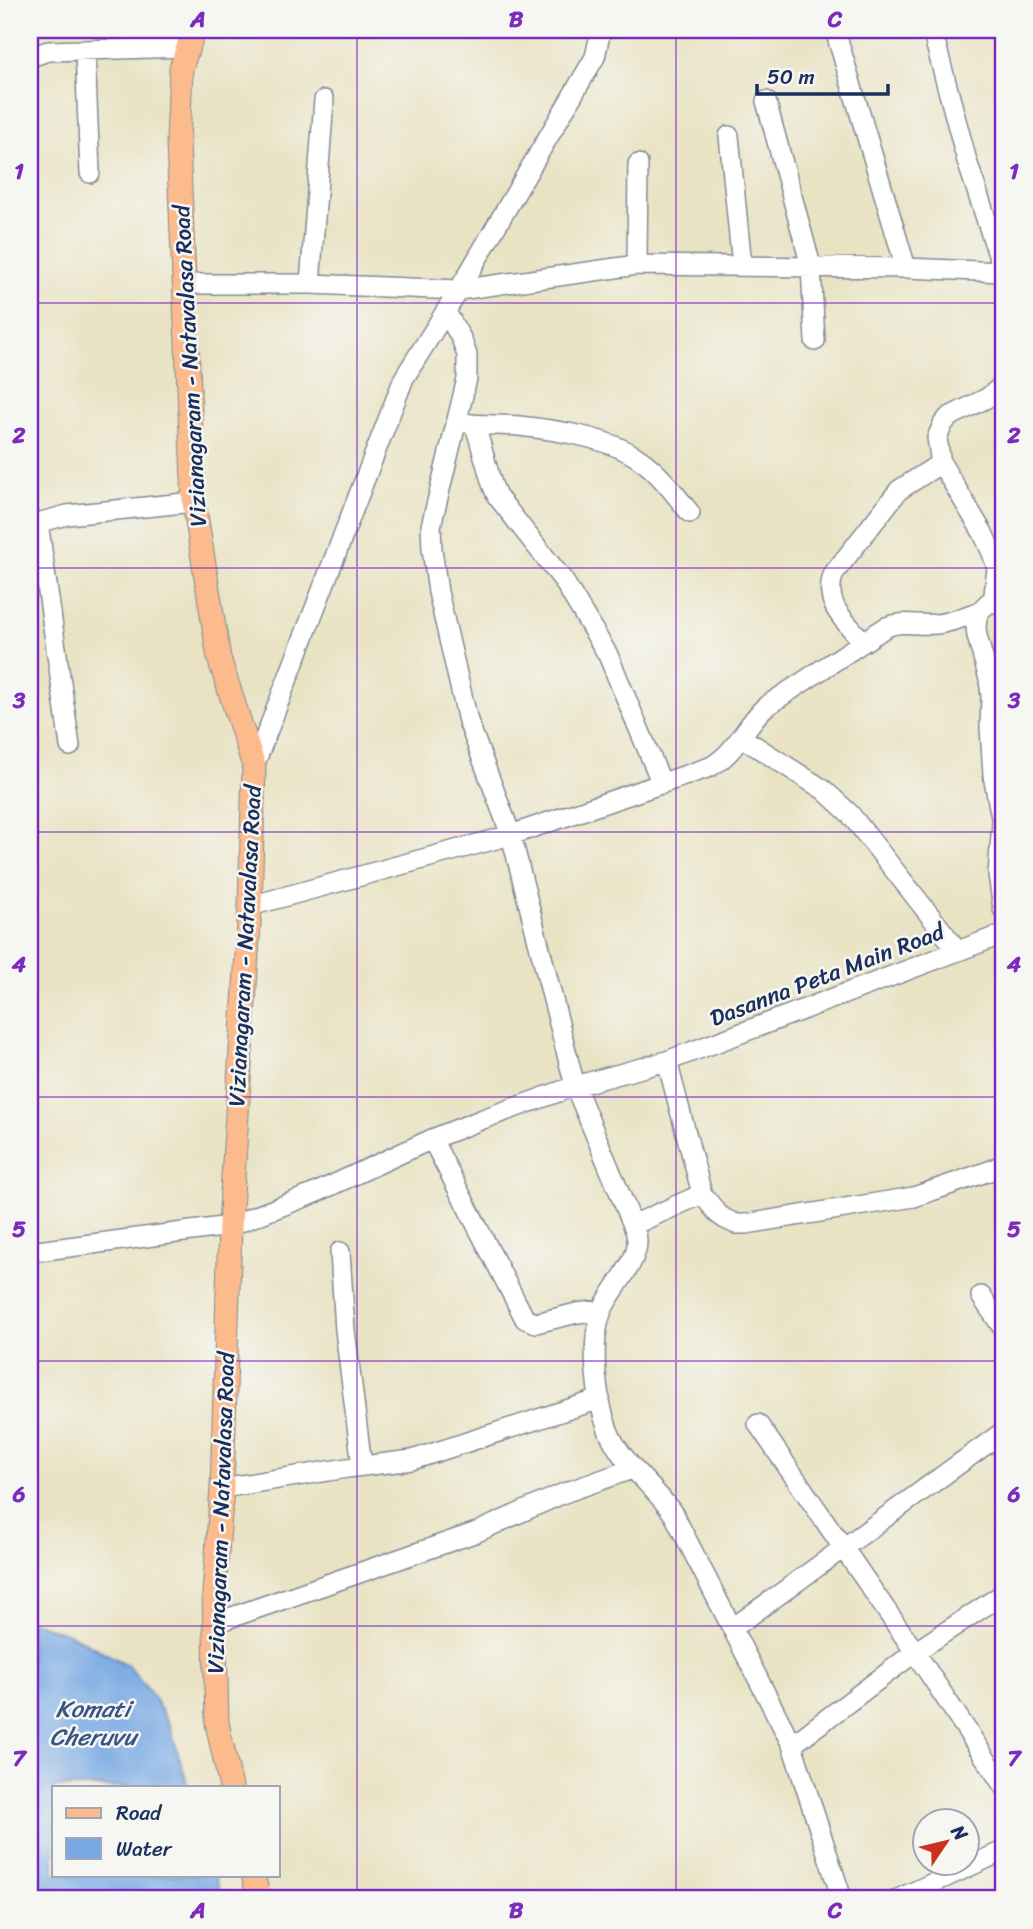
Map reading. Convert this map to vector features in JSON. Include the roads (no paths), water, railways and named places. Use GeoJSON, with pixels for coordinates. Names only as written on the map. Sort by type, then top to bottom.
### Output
{"type":"FeatureCollection","features":[{"type":"Feature","properties":{"kind":"main road","name":"Vizianagaram - Natavalasa Road"},"geometry":{"type":"LineString","coordinates":[[191,39],[181,68],[178,143],[194,502],[219,658],[254,766],[250,906],[230,1226],[222,1488],[214,1593],[217,1723],[232,1786]]}},
{"type":"Feature","properties":{"kind":"main road"},"geometry":{"type":"LineString","coordinates":[[253,1876],[259,1899]]}},
{"type":"Feature","properties":{"kind":"street"},"geometry":{"type":"LineString","coordinates":[[254,766],[404,378],[446,312],[595,57],[601,30]]}},
{"type":"Feature","properties":{"kind":"street"},"geometry":{"type":"LineString","coordinates":[[835,30],[906,268]]}},
{"type":"Feature","properties":{"kind":"street"},"geometry":{"type":"LineString","coordinates":[[184,284],[310,284],[459,290],[637,265],[1003,271],[967,161],[932,30]]}},
{"type":"Feature","properties":{"kind":"street"},"geometry":{"type":"LineString","coordinates":[[30,57],[48,51],[191,39]]}},
{"type":"Feature","properties":{"kind":"street"},"geometry":{"type":"LineString","coordinates":[[85,50],[90,173]]}},
{"type":"Feature","properties":{"kind":"street"},"geometry":{"type":"LineString","coordinates":[[310,284],[324,100]]}},
{"type":"Feature","properties":{"kind":"street"},"geometry":{"type":"LineString","coordinates":[[766,101],[811,267],[815,341]]}},
{"type":"Feature","properties":{"kind":"street"},"geometry":{"type":"LineString","coordinates":[[729,136],[742,266]]}},
{"type":"Feature","properties":{"kind":"street"},"geometry":{"type":"LineString","coordinates":[[637,265],[638,164]]}},
{"type":"Feature","properties":{"kind":"street"},"geometry":{"type":"LineString","coordinates":[[446,312],[467,355],[466,423],[431,526],[438,592],[468,721],[511,835],[575,1086],[637,1239],[637,1249],[602,1310],[596,1333],[600,1399],[607,1428],[632,1469],[666,1503],[674,1515],[792,1745],[842,1899]]}},
{"type":"Feature","properties":{"kind":"street"},"geometry":{"type":"LineString","coordinates":[[1003,385],[987,398],[956,413],[943,424],[937,438],[941,463],[983,533],[997,568],[992,605],[977,617],[977,636],[992,697],[990,728],[993,775],[1002,823],[998,873],[1003,909]]}},
{"type":"Feature","properties":{"kind":"street"},"geometry":{"type":"LineString","coordinates":[[466,423],[517,426],[594,439],[618,447],[638,458],[662,477],[690,513]]}},
{"type":"Feature","properties":{"kind":"street"},"geometry":{"type":"LineString","coordinates":[[466,423],[497,496],[563,580],[608,655],[662,784]]}},
{"type":"Feature","properties":{"kind":"street"},"geometry":{"type":"LineString","coordinates":[[863,641],[833,604],[830,583],[834,573],[899,490],[941,463]]}},
{"type":"Feature","properties":{"kind":"street"},"geometry":{"type":"LineString","coordinates":[[70,746],[34,523],[67,515],[194,502]]}},
{"type":"Feature","properties":{"kind":"street"},"geometry":{"type":"LineString","coordinates":[[250,906],[511,835],[710,767],[730,753],[765,707],[894,623],[946,623],[992,605]]}},
{"type":"Feature","properties":{"kind":"street"},"geometry":{"type":"LineString","coordinates":[[741,737],[824,790],[850,814],[958,951]]}},
{"type":"Feature","properties":{"kind":"street","name":"Dasanna Peta Main Road"},"geometry":{"type":"LineString","coordinates":[[30,1252],[230,1226],[313,1194],[432,1139],[575,1086],[667,1061],[1003,934]]}},
{"type":"Feature","properties":{"kind":"street"},"geometry":{"type":"LineString","coordinates":[[667,1061],[702,1194],[718,1214],[736,1224],[914,1197],[1003,1164]]}},
{"type":"Feature","properties":{"kind":"street"},"geometry":{"type":"LineString","coordinates":[[432,1139],[525,1319],[536,1323],[602,1310]]}},
{"type":"Feature","properties":{"kind":"street"},"geometry":{"type":"LineString","coordinates":[[633,1225],[702,1194]]}},
{"type":"Feature","properties":{"kind":"street"},"geometry":{"type":"LineString","coordinates":[[340,1252],[345,1330],[362,1466]]}},
{"type":"Feature","properties":{"kind":"street"},"geometry":{"type":"LineString","coordinates":[[981,1296],[1003,1328]]}},
{"type":"Feature","properties":{"kind":"street"},"geometry":{"type":"LineString","coordinates":[[222,1488],[412,1460],[600,1399]]}},
{"type":"Feature","properties":{"kind":"street"},"geometry":{"type":"LineString","coordinates":[[758,1424],[1003,1785]]}},
{"type":"Feature","properties":{"kind":"street"},"geometry":{"type":"LineString","coordinates":[[733,1628],[1003,1432]]}},
{"type":"Feature","properties":{"kind":"street"},"geometry":{"type":"LineString","coordinates":[[215,1623],[477,1532],[564,1493],[632,1469]]}},
{"type":"Feature","properties":{"kind":"street"},"geometry":{"type":"LineString","coordinates":[[792,1745],[915,1652],[1003,1594]]}},
{"type":"Feature","properties":{"kind":"street"},"geometry":{"type":"LineString","coordinates":[[907,1897],[1003,1851]]}},
{"type":"Feature","properties":{"kind":"water","name":"Komati Cheruvu"},"geometry":{"type":"Polygon","coordinates":[[[30,1621],[71,1635],[128,1665],[152,1695],[170,1726],[188,1786],[52,1786],[52,1876],[215,1876],[222,1899],[30,1899],[30,1621]]]}}]}
